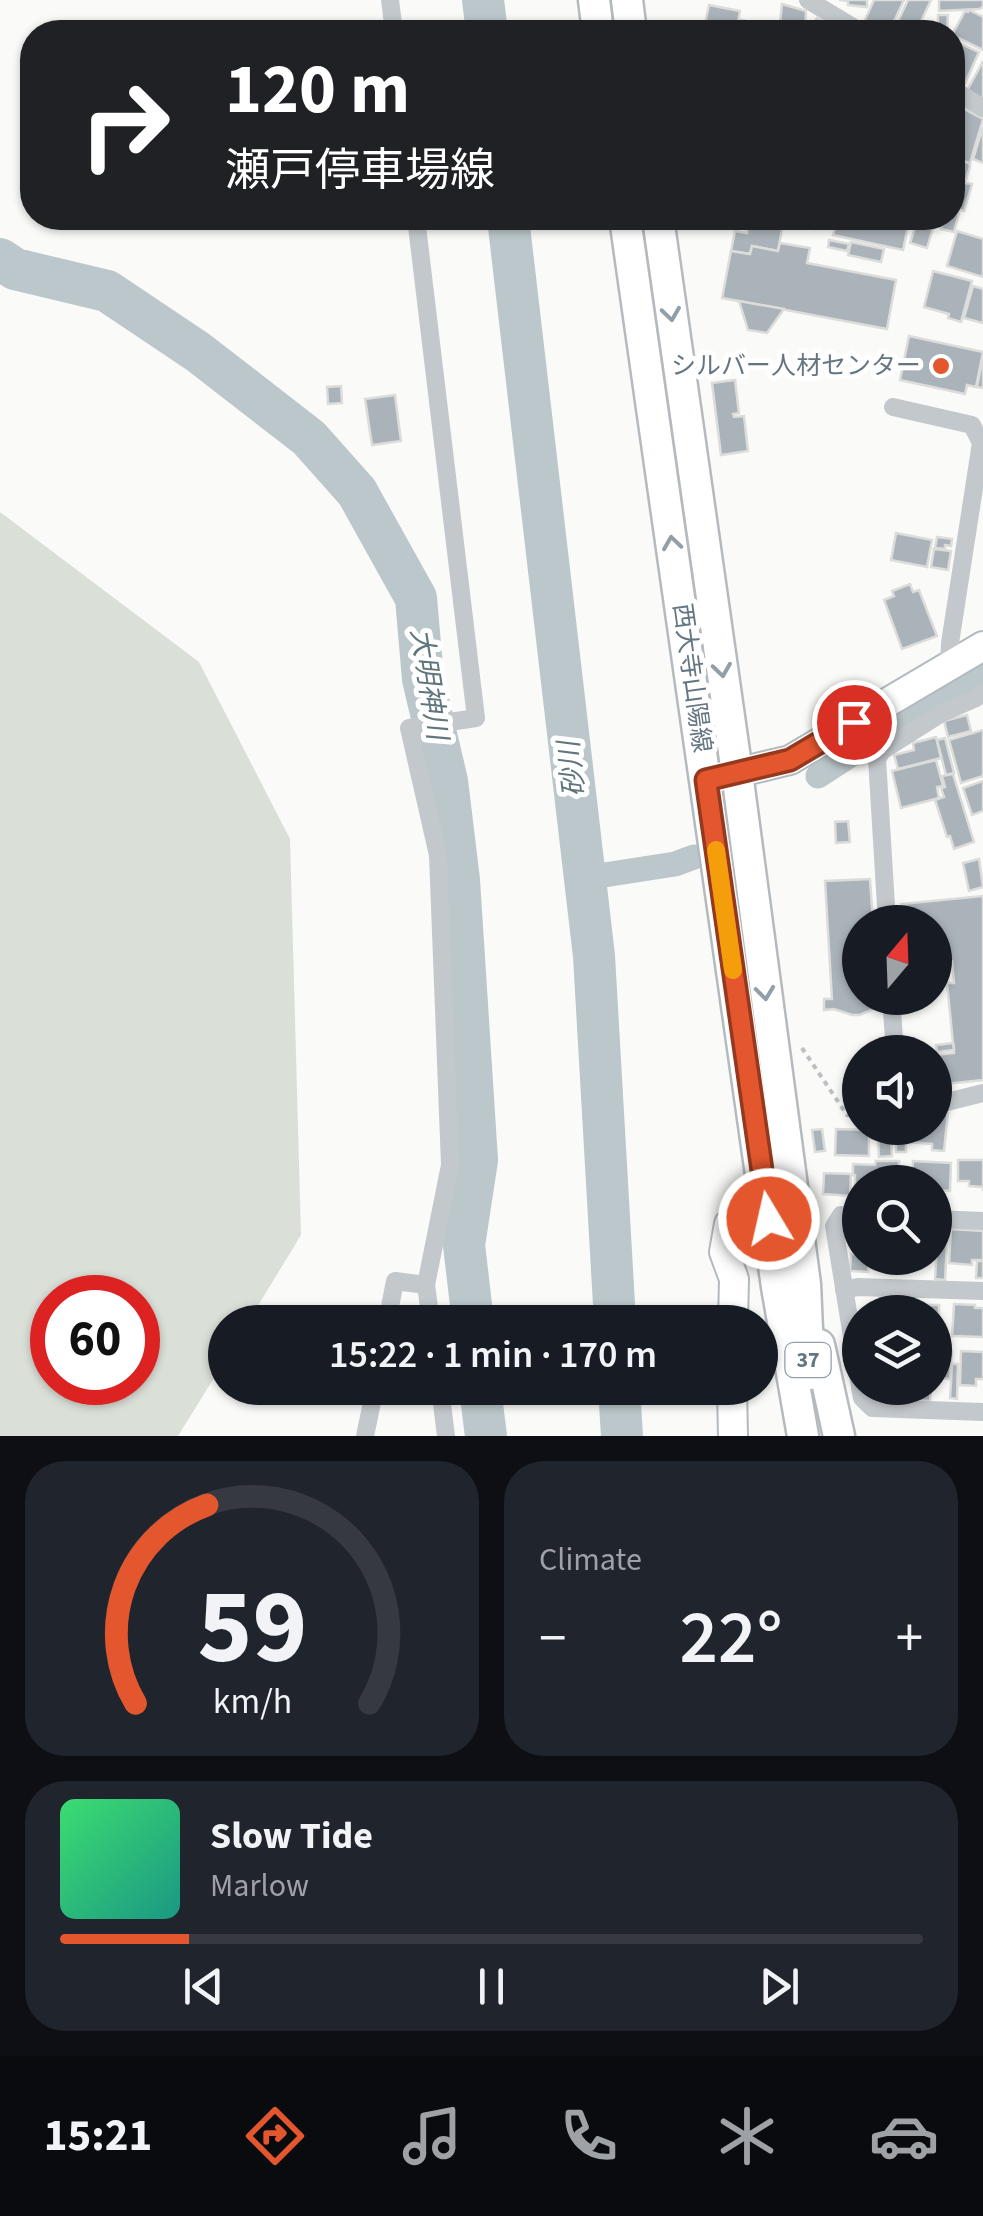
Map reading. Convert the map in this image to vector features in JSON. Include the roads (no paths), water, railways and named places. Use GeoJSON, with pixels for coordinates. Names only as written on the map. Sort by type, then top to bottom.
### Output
{"type":"FeatureCollection","features":[{"type":"Feature","properties":{"kind":"main road","name":"西大寺山陽線"},"geometry":{"type":"LineString","coordinates":[[627,230],[778,1287],[803,1436]]}},
{"type":"Feature","properties":{"kind":"main road","name":"西大寺山陽線"},"geometry":{"type":"LineString","coordinates":[[660,230],[805,1284],[812,1436]]}},
{"type":"Feature","properties":{"kind":"main road"},"geometry":{"type":"LineString","coordinates":[[706,780],[790,760],[982,649]]}},
{"type":"Feature","properties":{"kind":"main road"},"geometry":{"type":"LineString","coordinates":[[733,1305],[734,1279],[724,1252],[730,1224],[746,1217],[769,1219]]}},
{"type":"Feature","properties":{"kind":"main road"},"geometry":{"type":"LineString","coordinates":[[805,1284],[839,1436]]}},
{"type":"Feature","properties":{"kind":"main road"},"geometry":{"type":"LineString","coordinates":[[732,1405],[733,1436]]}},
{"type":"Feature","properties":{"kind":"street"},"geometry":{"type":"LineString","coordinates":[[808,0],[841,20]]}},
{"type":"Feature","properties":{"kind":"street"},"geometry":{"type":"LineString","coordinates":[[417,230],[476,718],[409,728],[438,855],[450,1165],[426,1285],[429,1305]]}},
{"type":"Feature","properties":{"kind":"street"},"geometry":{"type":"LineString","coordinates":[[893,407],[972,425],[981,443],[950,642],[950,666]]}},
{"type":"Feature","properties":{"kind":"street"},"geometry":{"type":"LineString","coordinates":[[886,905],[877,760],[882,750],[983,692]]}},
{"type":"Feature","properties":{"kind":"street"},"geometry":{"type":"LineString","coordinates":[[952,1101],[983,1093]]}},
{"type":"Feature","properties":{"kind":"street"},"geometry":{"type":"LineString","coordinates":[[842,1215],[834,1226],[845,1295]]}},
{"type":"Feature","properties":{"kind":"street"},"geometry":{"type":"LineString","coordinates":[[952,1220],[983,1221]]}},
{"type":"Feature","properties":{"kind":"street"},"geometry":{"type":"LineString","coordinates":[[390,1305],[395,1281],[426,1285]]}},
{"type":"Feature","properties":{"kind":"street"},"geometry":{"type":"LineString","coordinates":[[844,1290],[983,1292]]}},
{"type":"Feature","properties":{"kind":"street"},"geometry":{"type":"LineString","coordinates":[[365,1436],[371,1405]]}},
{"type":"Feature","properties":{"kind":"street"},"geometry":{"type":"LineString","coordinates":[[442,1405],[446,1436]]}},
{"type":"Feature","properties":{"kind":"street"},"geometry":{"type":"LineString","coordinates":[[869,1405],[983,1412]]}},
{"type":"Feature","properties":{"kind":"waterway","name":"砂川"},"geometry":{"type":"LineString","coordinates":[[483,0],[486,20]]}},
{"type":"Feature","properties":{"kind":"waterway","name":"砂川"},"geometry":{"type":"LineString","coordinates":[[509,230],[594,956],[614,1305]]}},
{"type":"Feature","properties":{"kind":"waterway","name":"大明神川"},"geometry":{"type":"LineString","coordinates":[[0,259],[15,269],[107,291],[198,352],[309,438],[357,492],[416,598],[423,679],[447,781],[459,880],[477,1160],[464,1245],[471,1305]]}},
{"type":"Feature","properties":{"kind":"waterway"},"geometry":{"type":"LineString","coordinates":[[818,776],[983,669]]}},
{"type":"Feature","properties":{"kind":"waterway"},"geometry":{"type":"LineString","coordinates":[[585,878],[675,864],[694,857]]}},
{"type":"Feature","properties":{"kind":"waterway","name":"大明神川"},"geometry":{"type":"LineString","coordinates":[[482,1405],[486,1436]]}},
{"type":"Feature","properties":{"kind":"waterway","name":"砂川"},"geometry":{"type":"LineString","coordinates":[[620,1405],[622,1436]]}},
{"type":"Feature","properties":{"kind":"place","name":"シルバー人材センター"},"geometry":{"type":"Point","coordinates":[941,366]}}]}
